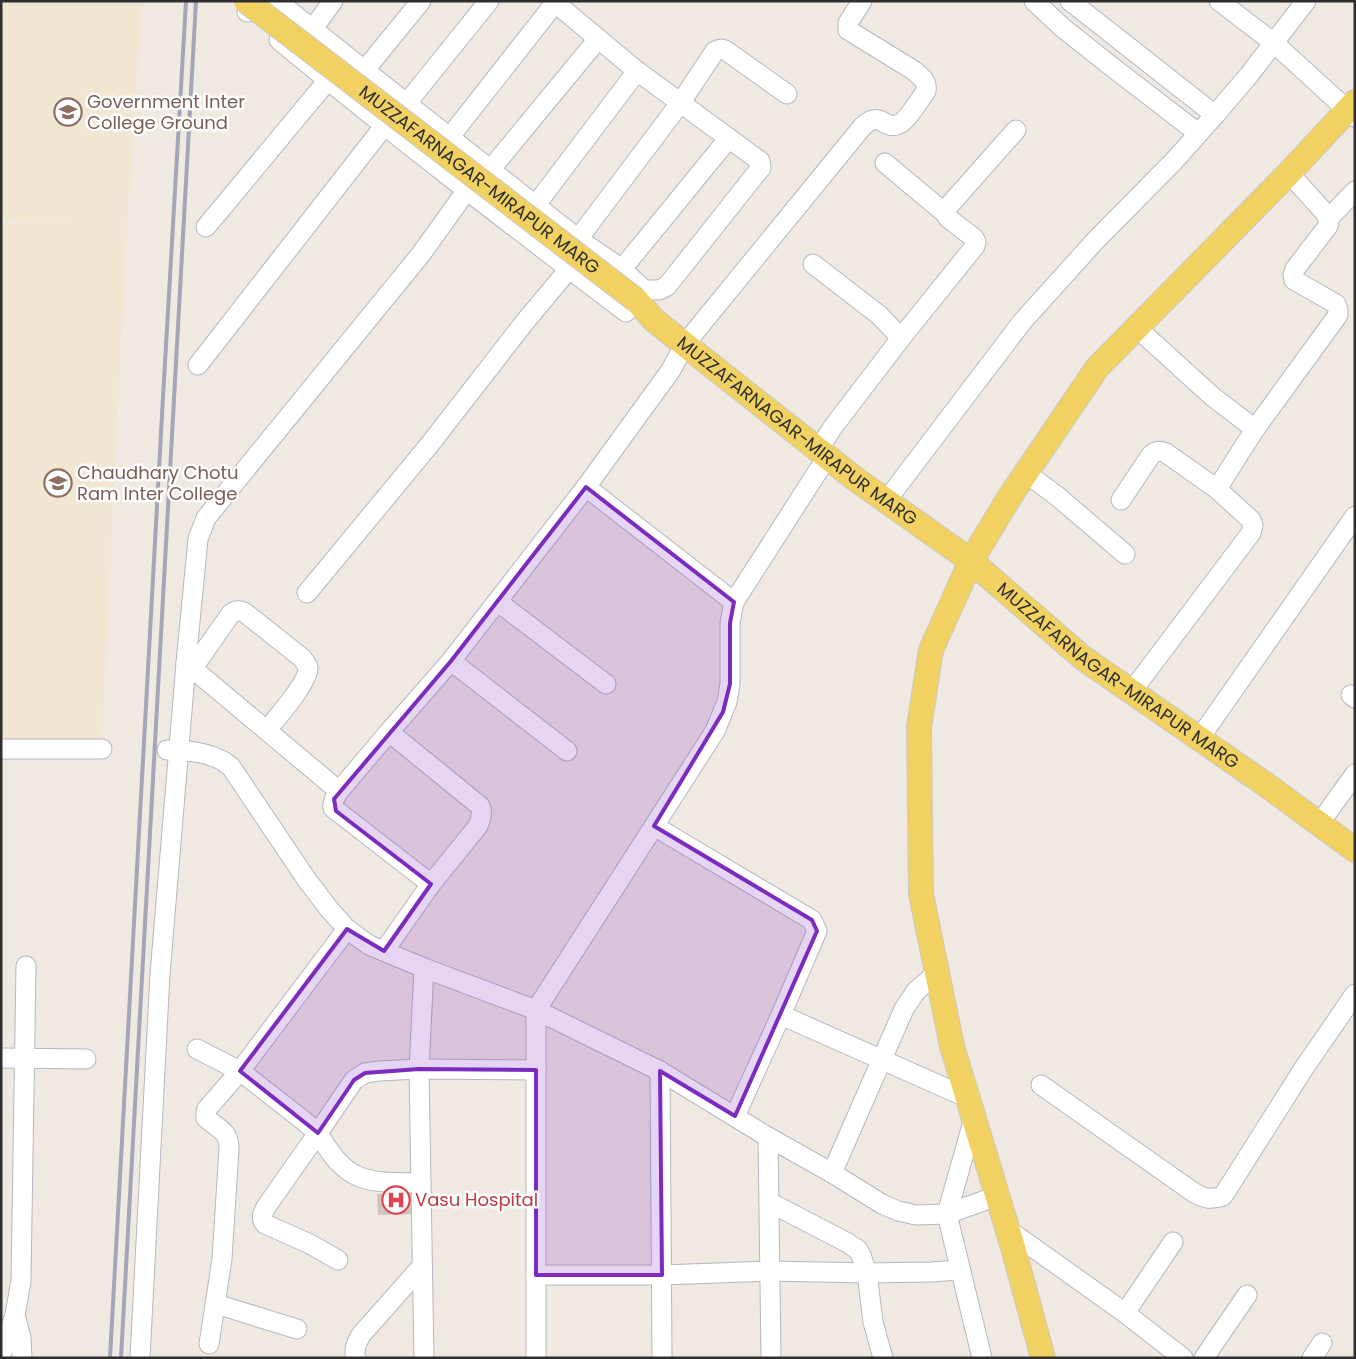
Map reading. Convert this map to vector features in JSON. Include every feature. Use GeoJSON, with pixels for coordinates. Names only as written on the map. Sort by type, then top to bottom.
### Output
{"type":"FeatureCollection","features":[{"type":"Feature","properties":{"kind":"main road","name":"MUZZAFARNAGAR-MIRAPUR MARG"},"geometry":{"type":"LineString","coordinates":[[246,1],[640,295],[655,321],[854,478],[971,562],[1084,658],[1355,850]]}},
{"type":"Feature","properties":{"kind":"main road"},"geometry":{"type":"LineString","coordinates":[[1043,1358],[1007,1229],[952,1046],[921,894],[919,727],[931,650],[971,562],[1026,473],[1097,368],[1352,110]]}},
{"type":"Feature","properties":{"kind":"street"},"geometry":{"type":"LineString","coordinates":[[312,30],[333,1]]}},
{"type":"Feature","properties":{"kind":"street"},"geometry":{"type":"LineString","coordinates":[[364,71],[421,1]]}},
{"type":"Feature","properties":{"kind":"street"},"geometry":{"type":"LineString","coordinates":[[406,104],[489,1]]}},
{"type":"Feature","properties":{"kind":"street"},"geometry":{"type":"LineString","coordinates":[[431,884],[336,811],[333,804],[339,790],[451,661],[498,602],[586,487],[671,370],[685,344],[863,126],[875,119],[893,126],[898,125],[903,122],[926,91],[927,87],[923,78],[913,70],[848,30],[848,23],[862,1]]}},
{"type":"Feature","properties":{"kind":"street"},"geometry":{"type":"LineString","coordinates":[[1034,1],[1063,28],[1198,133]]}},
{"type":"Feature","properties":{"kind":"street"},"geometry":{"type":"LineString","coordinates":[[1070,1],[1215,115]]}},
{"type":"Feature","properties":{"kind":"street"},"geometry":{"type":"LineString","coordinates":[[1219,1],[1274,43],[1352,110]]}},
{"type":"Feature","properties":{"kind":"street"},"geometry":{"type":"LineString","coordinates":[[886,501],[1022,322],[1095,241],[1174,161],[1215,115],[1306,1]]}},
{"type":"Feature","properties":{"kind":"street"},"geometry":{"type":"LineString","coordinates":[[449,138],[554,2],[637,71],[760,161],[761,168],[667,286],[640,295],[626,312],[467,190],[245,12],[277,2],[312,30],[449,138],[490,170],[535,206],[622,270],[640,295]]}},
{"type":"Feature","properties":{"kind":"street"},"geometry":{"type":"LineString","coordinates":[[490,170],[598,38]]}},
{"type":"Feature","properties":{"kind":"street"},"geometry":{"type":"LineString","coordinates":[[578,239],[681,102],[713,53],[721,49],[725,50],[787,94]]}},
{"type":"Feature","properties":{"kind":"street"},"geometry":{"type":"LineString","coordinates":[[535,206],[637,71]]}},
{"type":"Feature","properties":{"kind":"street"},"geometry":{"type":"LineString","coordinates":[[206,227],[328,80]]}},
{"type":"Feature","properties":{"kind":"street"},"geometry":{"type":"LineString","coordinates":[[198,365],[385,125]]}},
{"type":"Feature","properties":{"kind":"street"},"geometry":{"type":"LineString","coordinates":[[946,214],[946,209],[1016,130]]}},
{"type":"Feature","properties":{"kind":"street"},"geometry":{"type":"LineString","coordinates":[[622,270],[729,138]]}},
{"type":"Feature","properties":{"kind":"street"},"geometry":{"type":"LineString","coordinates":[[536,1358],[536,1010],[715,731],[727,702],[730,684],[730,622],[734,602],[822,453],[833,427],[976,244],[974,238],[885,163]]}},
{"type":"Feature","properties":{"kind":"street"},"geometry":{"type":"LineString","coordinates":[[1217,489],[1255,428],[1338,315],[1336,304],[1294,280],[1295,269],[1328,226],[1328,219],[1326,214],[1290,173]]}},
{"type":"Feature","properties":{"kind":"street"},"geometry":{"type":"LineString","coordinates":[[140,1358],[173,750],[189,666],[198,539],[206,518],[421,254],[467,190]]}},
{"type":"Feature","properties":{"kind":"street"},"geometry":{"type":"LineString","coordinates":[[1328,219],[1355,191]]}},
{"type":"Feature","properties":{"kind":"street"},"geometry":{"type":"LineString","coordinates":[[813,264],[879,315],[901,338]]}},
{"type":"Feature","properties":{"kind":"street"},"geometry":{"type":"LineString","coordinates":[[307,593],[430,444],[569,268]]}},
{"type":"Feature","properties":{"kind":"street"},"geometry":{"type":"LineString","coordinates":[[1136,328],[1213,396],[1255,428]]}},
{"type":"Feature","properties":{"kind":"street"},"geometry":{"type":"LineString","coordinates":[[1121,500],[1151,455],[1156,451],[1160,451],[1166,453],[1217,489],[1251,520],[1253,525],[1252,533],[1132,691]]}},
{"type":"Feature","properties":{"kind":"street"},"geometry":{"type":"LineString","coordinates":[[1026,473],[1063,501],[1125,554]]}},
{"type":"Feature","properties":{"kind":"street"},"geometry":{"type":"LineString","coordinates":[[586,487],[734,602]]}},
{"type":"Feature","properties":{"kind":"street"},"geometry":{"type":"LineString","coordinates":[[1199,739],[1355,516]]}},
{"type":"Feature","properties":{"kind":"street"},"geometry":{"type":"LineString","coordinates":[[498,602],[606,684]]}},
{"type":"Feature","properties":{"kind":"street"},"geometry":{"type":"LineString","coordinates":[[189,666],[230,615],[238,611],[244,612],[302,658],[307,664],[308,669],[304,682],[267,730]]}},
{"type":"Feature","properties":{"kind":"street"},"geometry":{"type":"LineString","coordinates":[[451,661],[567,751]]}},
{"type":"Feature","properties":{"kind":"street"},"geometry":{"type":"LineString","coordinates":[[189,666],[339,790]]}},
{"type":"Feature","properties":{"kind":"street"},"geometry":{"type":"LineString","coordinates":[[384,951],[431,884],[478,826],[482,810],[480,806],[389,732]]}},
{"type":"Feature","properties":{"kind":"street"},"geometry":{"type":"LineString","coordinates":[[1,749],[102,749]]}},
{"type":"Feature","properties":{"kind":"street"},"geometry":{"type":"LineString","coordinates":[[173,750],[210,755],[231,767],[307,880],[329,909],[347,929],[369,945],[536,1010],[660,1071],[768,1137],[898,1212],[916,1215],[947,1214],[997,1196]]}},
{"type":"Feature","properties":{"kind":"street"},"geometry":{"type":"LineString","coordinates":[[1320,824],[1355,774]]}},
{"type":"Feature","properties":{"kind":"street"},"geometry":{"type":"LineString","coordinates":[[654,826],[812,920],[818,931],[735,1116]]}},
{"type":"Feature","properties":{"kind":"street"},"geometry":{"type":"LineString","coordinates":[[209,1344],[222,1259],[229,1143],[226,1133],[206,1118],[206,1112],[240,1071],[347,929]]}},
{"type":"Feature","properties":{"kind":"street"},"geometry":{"type":"LineString","coordinates":[[1,1355],[15,1315],[21,1281],[26,966]]}},
{"type":"Feature","properties":{"kind":"street"},"geometry":{"type":"LineString","coordinates":[[424,968],[419,1069],[424,1358]]}},
{"type":"Feature","properties":{"kind":"street"},"geometry":{"type":"LineString","coordinates":[[832,1173],[910,999],[916,991],[937,973]]}},
{"type":"Feature","properties":{"kind":"street"},"geometry":{"type":"LineString","coordinates":[[1041,1085],[1194,1192],[1204,1198],[1214,1199],[1223,1196],[1304,1068],[1355,994]]}},
{"type":"Feature","properties":{"kind":"street"},"geometry":{"type":"LineString","coordinates":[[781,1015],[882,1060],[971,1108],[947,1214],[982,1358]]}},
{"type":"Feature","properties":{"kind":"street"},"geometry":{"type":"LineString","coordinates":[[197,1049],[240,1071],[292,1111],[318,1134],[326,1148],[343,1168],[355,1175],[378,1182],[421,1183]]}},
{"type":"Feature","properties":{"kind":"street"},"geometry":{"type":"LineString","coordinates":[[1,1058],[86,1059]]}},
{"type":"Feature","properties":{"kind":"street"},"geometry":{"type":"LineString","coordinates":[[338,1260],[310,1244],[265,1224],[262,1221],[262,1216],[266,1206],[354,1080],[365,1073],[379,1070],[536,1070]]}},
{"type":"Feature","properties":{"kind":"street"},"geometry":{"type":"LineString","coordinates":[[660,1071],[662,1358]]}},
{"type":"Feature","properties":{"kind":"street"},"geometry":{"type":"LineString","coordinates":[[768,1137],[771,1358]]}},
{"type":"Feature","properties":{"kind":"street"},"geometry":{"type":"LineString","coordinates":[[769,1202],[853,1246],[861,1255],[867,1273],[872,1322],[884,1358]]}},
{"type":"Feature","properties":{"kind":"street"},"geometry":{"type":"LineString","coordinates":[[1007,1229],[1183,1358]]}},
{"type":"Feature","properties":{"kind":"street"},"geometry":{"type":"LineString","coordinates":[[1125,1314],[1173,1242]]}},
{"type":"Feature","properties":{"kind":"street"},"geometry":{"type":"LineString","coordinates":[[356,1358],[355,1349],[361,1335],[422,1266]]}},
{"type":"Feature","properties":{"kind":"street"},"geometry":{"type":"LineString","coordinates":[[536,1275],[662,1275],[770,1271],[867,1273],[960,1270]]}},
{"type":"Feature","properties":{"kind":"street"},"geometry":{"type":"LineString","coordinates":[[1204,1358],[1246,1295]]}},
{"type":"Feature","properties":{"kind":"street"},"geometry":{"type":"LineString","coordinates":[[216,1304],[297,1329]]}},
{"type":"Feature","properties":{"kind":"street"},"geometry":{"type":"LineString","coordinates":[[15,1315],[21,1338],[22,1358]]}},
{"type":"Feature","properties":{"kind":"highlighted area"},"geometry":{"type":"Polygon","coordinates":[[[586,487],[734,602],[730,623],[730,684],[723,712],[654,826],[812,920],[817,931],[735,1116],[660,1071],[662,1275],[536,1275],[536,1070],[419,1069],[365,1073],[354,1080],[318,1133],[240,1071],[347,929],[384,951],[431,884],[336,811],[334,799],[451,661],[586,487]]]}},
{"type":"Feature","properties":{"kind":"shaded area","name":"Chaudhary Chotu Ram Inter College"},"geometry":{"type":"Polygon","coordinates":[[[1,1],[142,1],[127,225],[102,741],[1,741],[1,224],[75,224],[1,222],[1,1]]]}},
{"type":"Feature","properties":{"kind":"building"},"geometry":{"type":"Polygon","coordinates":[[[420,1192],[420,1214],[378,1215],[377,1194],[420,1192]]]}},
{"type":"Feature","properties":{"kind":"railway"},"geometry":{"type":"LineString","coordinates":[[110,1358],[186,1]]}},
{"type":"Feature","properties":{"kind":"railway"},"geometry":{"type":"LineString","coordinates":[[121,1358],[196,1]]}},
{"type":"Feature","properties":{"kind":"place","name":"Government Inter College Ground"},"geometry":{"type":"Point","coordinates":[68,112]}},
{"type":"Feature","properties":{"kind":"place","name":"Chaudhary Chotu Ram Inter College"},"geometry":{"type":"Point","coordinates":[58,483]}},
{"type":"Feature","properties":{"kind":"place","name":"Vasu Hospital"},"geometry":{"type":"Point","coordinates":[396,1200]}}]}
